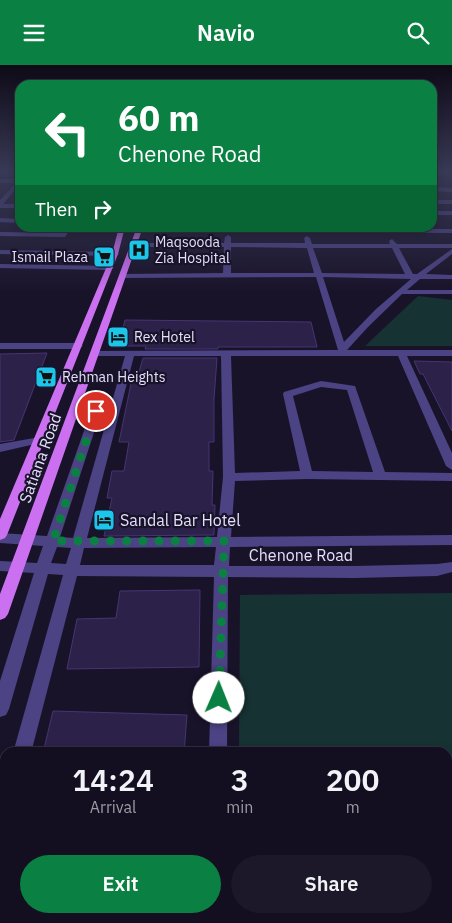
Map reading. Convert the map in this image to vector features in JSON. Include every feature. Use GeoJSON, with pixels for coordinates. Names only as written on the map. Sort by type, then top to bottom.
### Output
{"type":"FeatureCollection","features":[{"type":"Feature","properties":{"kind":"main road","name":"Satiana Road"},"geometry":{"type":"LineString","coordinates":[[0,535],[110,267],[121,232]]}},
{"type":"Feature","properties":{"kind":"main road","name":"Satiana Road"},"geometry":{"type":"LineString","coordinates":[[0,614],[139,232]]}},
{"type":"Feature","properties":{"kind":"street"},"geometry":{"type":"LineString","coordinates":[[437,213],[452,213]]}},
{"type":"Feature","properties":{"kind":"street"},"geometry":{"type":"LineString","coordinates":[[0,220],[15,221]]}},
{"type":"Feature","properties":{"kind":"street"},"geometry":{"type":"LineString","coordinates":[[437,231],[452,231]]}},
{"type":"Feature","properties":{"kind":"street"},"geometry":{"type":"LineString","coordinates":[[0,235],[65,235],[66,232]]}},
{"type":"Feature","properties":{"kind":"street"},"geometry":{"type":"LineString","coordinates":[[227,277],[229,232]]}},
{"type":"Feature","properties":{"kind":"street"},"geometry":{"type":"LineString","coordinates":[[304,232],[341,351]]}},
{"type":"Feature","properties":{"kind":"street"},"geometry":{"type":"LineString","coordinates":[[388,232],[414,276]]}},
{"type":"Feature","properties":{"kind":"street"},"geometry":{"type":"LineString","coordinates":[[134,245],[452,246]]}},
{"type":"Feature","properties":{"kind":"street"},"geometry":{"type":"LineString","coordinates":[[341,351],[380,311],[402,292],[414,276],[452,251]]}},
{"type":"Feature","properties":{"kind":"street"},"geometry":{"type":"LineString","coordinates":[[0,252],[115,254]]}},
{"type":"Feature","properties":{"kind":"street"},"geometry":{"type":"LineString","coordinates":[[438,261],[452,261]]}},
{"type":"Feature","properties":{"kind":"street"},"geometry":{"type":"LineString","coordinates":[[0,266],[110,267]]}},
{"type":"Feature","properties":{"kind":"street"},"geometry":{"type":"LineString","coordinates":[[123,276],[227,277],[318,275],[452,277]]}},
{"type":"Feature","properties":{"kind":"street"},"geometry":{"type":"LineString","coordinates":[[402,292],[452,293]]}},
{"type":"Feature","properties":{"kind":"street"},"geometry":{"type":"LineString","coordinates":[[0,345],[78,346]]}},
{"type":"Feature","properties":{"kind":"street"},"geometry":{"type":"LineString","coordinates":[[95,353],[341,351],[452,353]]}},
{"type":"Feature","properties":{"kind":"street"},"geometry":{"type":"LineString","coordinates":[[218,747],[221,572],[229,477],[226,352]]}},
{"type":"Feature","properties":{"kind":"street"},"geometry":{"type":"LineString","coordinates":[[401,352],[452,465]]}},
{"type":"Feature","properties":{"kind":"street"},"geometry":{"type":"LineString","coordinates":[[24,747],[130,353]]}},
{"type":"Feature","properties":{"kind":"street"},"geometry":{"type":"LineString","coordinates":[[307,475],[288,394],[321,384],[351,388],[381,477]]}},
{"type":"Feature","properties":{"kind":"street"},"geometry":{"type":"LineString","coordinates":[[0,709],[43,567],[96,411]]}},
{"type":"Feature","properties":{"kind":"street"},"geometry":{"type":"LineString","coordinates":[[0,448],[40,440]]}},
{"type":"Feature","properties":{"kind":"street"},"geometry":{"type":"LineString","coordinates":[[229,477],[307,475],[452,477]]}},
{"type":"Feature","properties":{"kind":"street","name":"Chenone Road"},"geometry":{"type":"LineString","coordinates":[[0,539],[78,543],[452,539]]}},
{"type":"Feature","properties":{"kind":"street","name":"Chenone Road"},"geometry":{"type":"LineString","coordinates":[[0,566],[18,565],[72,570],[355,573],[437,570],[452,567]]}},
{"type":"Feature","properties":{"kind":"green space"},"geometry":{"type":"Polygon","coordinates":[[[418,296],[452,300],[452,346],[365,346],[418,296]]]}},
{"type":"Feature","properties":{"kind":"green space"},"geometry":{"type":"Polygon","coordinates":[[[452,593],[452,747],[239,747],[240,595],[452,593]]]}},
{"type":"Feature","properties":{"kind":"building"},"geometry":{"type":"Polygon","coordinates":[[[125,320],[311,322],[317,347],[145,349],[146,346],[118,346],[125,320]]]}},
{"type":"Feature","properties":{"kind":"building"},"geometry":{"type":"Polygon","coordinates":[[[47,353],[14,440],[0,442],[0,354],[47,353]]]}},
{"type":"Feature","properties":{"kind":"building"},"geometry":{"type":"Polygon","coordinates":[[[143,358],[217,358],[214,399],[214,442],[209,442],[209,471],[213,471],[212,505],[215,505],[214,535],[104,536],[112,498],[107,498],[112,471],[124,471],[129,442],[119,442],[132,379],[137,379],[143,358]]]}},
{"type":"Feature","properties":{"kind":"building"},"geometry":{"type":"Polygon","coordinates":[[[414,361],[452,362],[452,431],[423,374],[420,374],[414,361]]]}},
{"type":"Feature","properties":{"kind":"building"},"geometry":{"type":"Polygon","coordinates":[[[200,590],[199,667],[67,669],[77,619],[116,618],[120,591],[200,590]]]}},
{"type":"Feature","properties":{"kind":"building"},"geometry":{"type":"Polygon","coordinates":[[[53,711],[187,715],[184,747],[44,747],[53,711]]]}},
{"type":"Feature","properties":{"kind":"place","name":"Maqsooda Zia Hospital"},"geometry":{"type":"Point","coordinates":[139,250]}},
{"type":"Feature","properties":{"kind":"place","name":"Ismail Plaza"},"geometry":{"type":"Point","coordinates":[104,257]}},
{"type":"Feature","properties":{"kind":"place","name":"Rex Hotel"},"geometry":{"type":"Point","coordinates":[118,337]}},
{"type":"Feature","properties":{"kind":"place","name":"Rehman Heights"},"geometry":{"type":"Point","coordinates":[46,377]}},
{"type":"Feature","properties":{"kind":"place","name":"Sandal Bar Hotel"},"geometry":{"type":"Point","coordinates":[104,520]}},
{"type":"Feature","properties":{"kind":"route"},"geometry":{"type":"LineString","coordinates":[[96,411],[53,541],[78,543],[224,541],[221,572],[219,698]]}}]}
